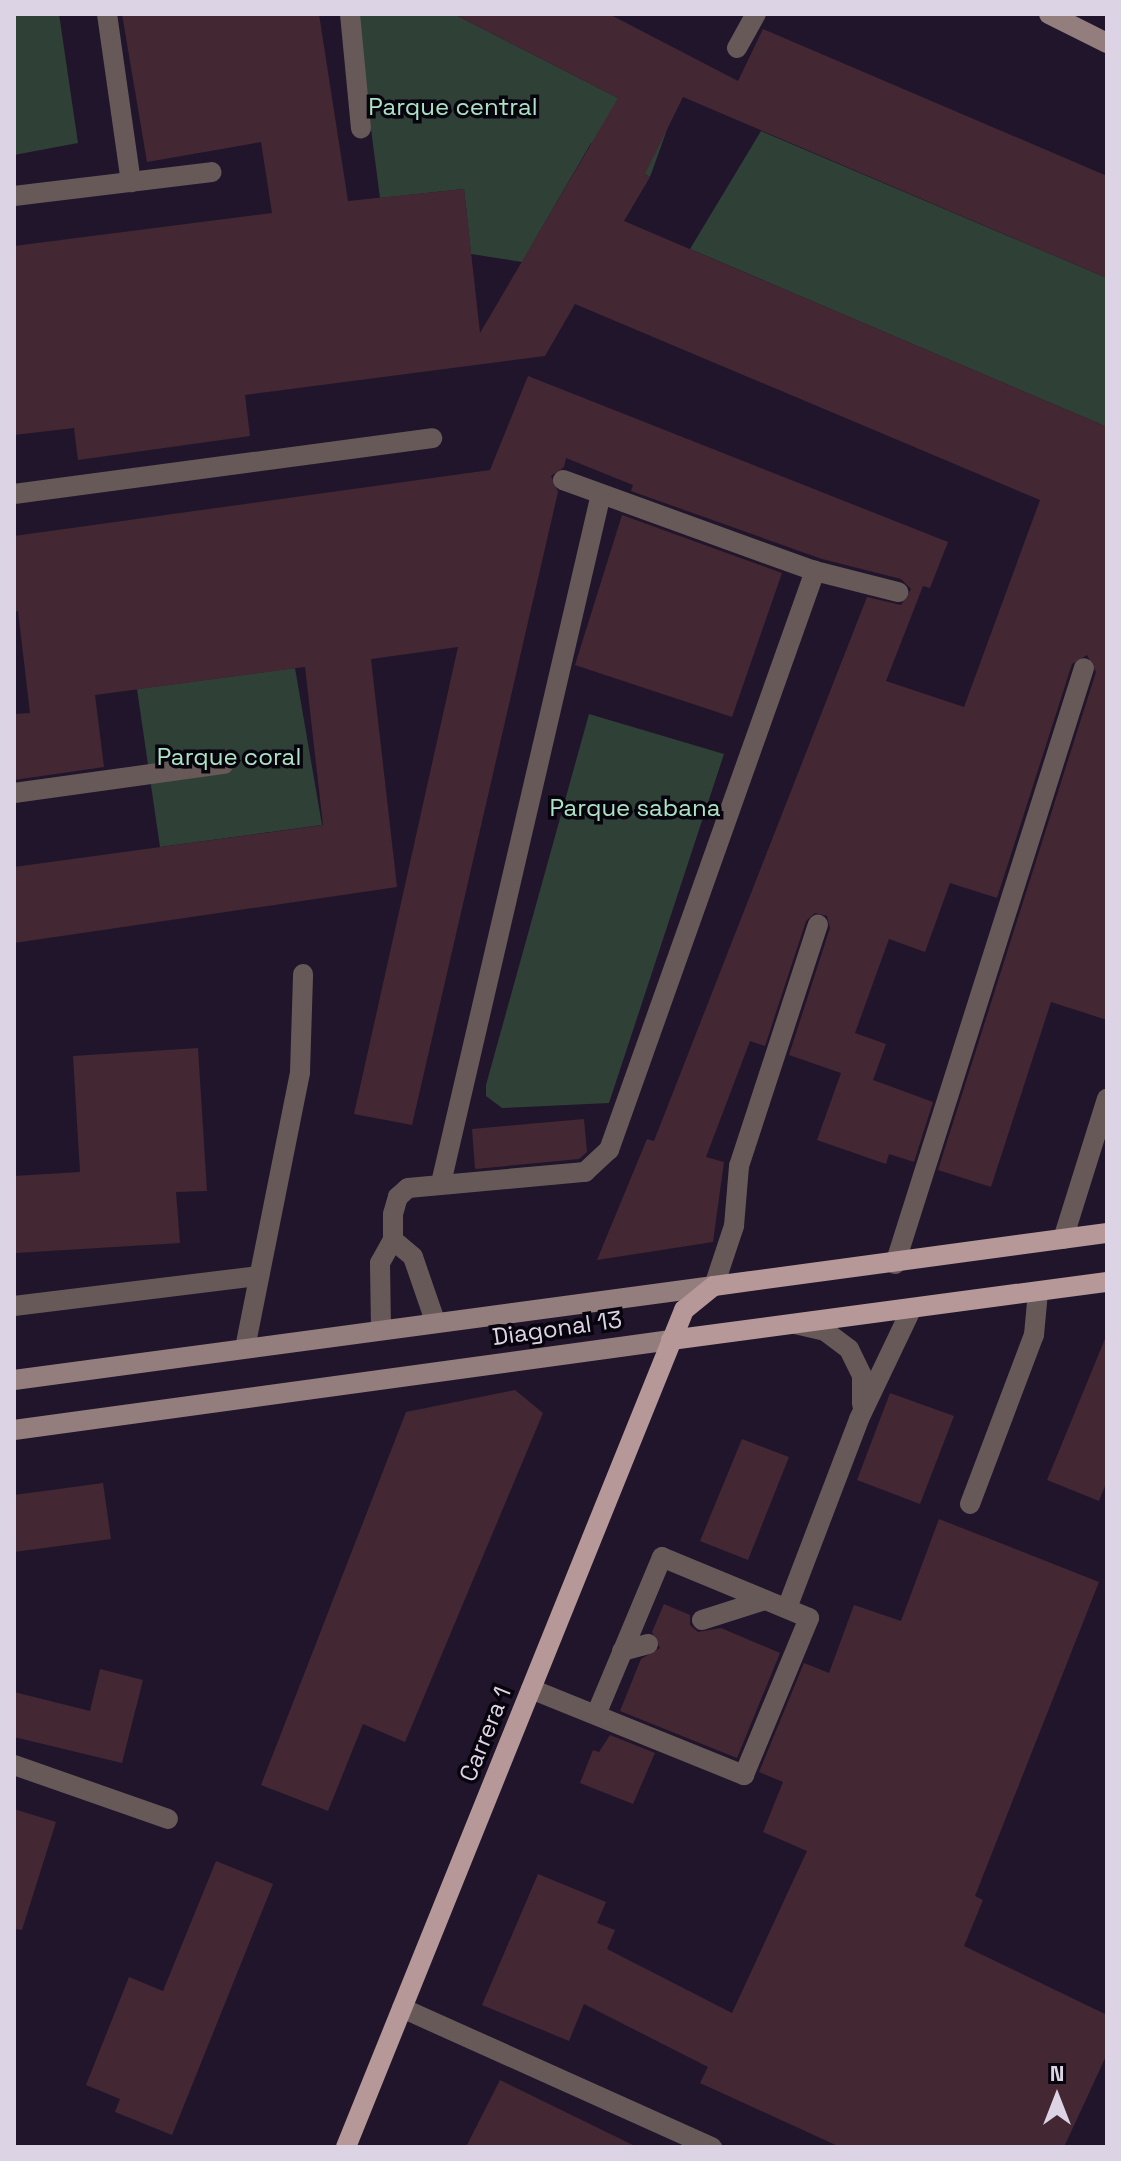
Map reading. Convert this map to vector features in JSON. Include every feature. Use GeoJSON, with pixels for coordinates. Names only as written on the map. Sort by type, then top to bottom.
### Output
{"type":"FeatureCollection","features":[{"type":"Feature","properties":{"kind":"main road"},"geometry":{"type":"LineString","coordinates":[[1049,14],[1107,43]]}},
{"type":"Feature","properties":{"kind":"main road","name":"Diagonal 13"},"geometry":{"type":"LineString","coordinates":[[14,1380],[381,1328],[895,1264],[1107,1233]]}},
{"type":"Feature","properties":{"kind":"main road","name":"Diagonal 13"},"geometry":{"type":"LineString","coordinates":[[14,1430],[1107,1282]]}},
{"type":"Feature","properties":{"kind":"main road","name":"Carrera 1"},"geometry":{"type":"LineString","coordinates":[[346,2147],[671,1340],[684,1310],[714,1286]]}},
{"type":"Feature","properties":{"kind":"street"},"geometry":{"type":"LineString","coordinates":[[107,14],[131,182]]}},
{"type":"Feature","properties":{"kind":"street"},"geometry":{"type":"LineString","coordinates":[[350,14],[361,128]]}},
{"type":"Feature","properties":{"kind":"street"},"geometry":{"type":"LineString","coordinates":[[737,48],[756,14]]}},
{"type":"Feature","properties":{"kind":"street"},"geometry":{"type":"LineString","coordinates":[[14,196],[212,172]]}},
{"type":"Feature","properties":{"kind":"street"},"geometry":{"type":"LineString","coordinates":[[14,494],[432,438]]}},
{"type":"Feature","properties":{"kind":"street"},"geometry":{"type":"LineString","coordinates":[[563,480],[815,571],[898,592]]}},
{"type":"Feature","properties":{"kind":"street"},"geometry":{"type":"LineString","coordinates":[[441,1183],[601,494]]}},
{"type":"Feature","properties":{"kind":"street"},"geometry":{"type":"LineString","coordinates":[[381,1328],[380,1263],[393,1240],[398,1197],[408,1188],[585,1172],[609,1150],[815,571]]}},
{"type":"Feature","properties":{"kind":"street"},"geometry":{"type":"LineString","coordinates":[[895,1264],[1084,668]]}},
{"type":"Feature","properties":{"kind":"street"},"geometry":{"type":"LineString","coordinates":[[14,793],[224,764]]}},
{"type":"Feature","properties":{"kind":"street"},"geometry":{"type":"LineString","coordinates":[[714,1286],[734,1226],[739,1166],[818,925]]}},
{"type":"Feature","properties":{"kind":"street"},"geometry":{"type":"LineString","coordinates":[[245,1348],[300,1072],[303,974]]}},
{"type":"Feature","properties":{"kind":"street"},"geometry":{"type":"LineString","coordinates":[[1063,1239],[1107,1099]]}},
{"type":"Feature","properties":{"kind":"street"},"geometry":{"type":"LineString","coordinates":[[393,1240],[413,1257],[435,1321]]}},
{"type":"Feature","properties":{"kind":"street"},"geometry":{"type":"LineString","coordinates":[[14,1306],[259,1276]]}},
{"type":"Feature","properties":{"kind":"street"},"geometry":{"type":"LineString","coordinates":[[970,1504],[1034,1335],[1038,1292]]}},
{"type":"Feature","properties":{"kind":"street"},"geometry":{"type":"LineString","coordinates":[[787,1608],[859,1419],[912,1308]]}},
{"type":"Feature","properties":{"kind":"street"},"geometry":{"type":"LineString","coordinates":[[795,1324],[825,1331],[849,1349],[862,1376],[859,1419]]}},
{"type":"Feature","properties":{"kind":"street"},"geometry":{"type":"LineString","coordinates":[[531,1689],[596,1715],[669,1740],[744,1775],[809,1618],[662,1557],[596,1715]]}},
{"type":"Feature","properties":{"kind":"street"},"geometry":{"type":"LineString","coordinates":[[702,1620],[765,1600]]}},
{"type":"Feature","properties":{"kind":"street"},"geometry":{"type":"LineString","coordinates":[[777,1651],[800,1639]]}},
{"type":"Feature","properties":{"kind":"street"},"geometry":{"type":"LineString","coordinates":[[622,1651],[648,1644]]}},
{"type":"Feature","properties":{"kind":"street"},"geometry":{"type":"LineString","coordinates":[[596,1715],[622,1706]]}},
{"type":"Feature","properties":{"kind":"street"},"geometry":{"type":"LineString","coordinates":[[752,1713],[772,1706]]}},
{"type":"Feature","properties":{"kind":"street"},"geometry":{"type":"LineString","coordinates":[[14,1765],[168,1819]]}},
{"type":"Feature","properties":{"kind":"street"},"geometry":{"type":"LineString","coordinates":[[402,2008],[712,2147]]}},
{"type":"Feature","properties":{"kind":"green space"},"geometry":{"type":"Polygon","coordinates":[[[59,14],[78,143],[14,155],[14,15],[59,14]]]}},
{"type":"Feature","properties":{"kind":"green space","name":"Parque central"},"geometry":{"type":"Polygon","coordinates":[[[356,14],[454,14],[669,124],[650,177],[591,143],[522,262],[471,254],[464,189],[380,198],[356,14]]]}},
{"type":"Feature","properties":{"kind":"green space"},"geometry":{"type":"Polygon","coordinates":[[[761,131],[1107,278],[1107,427],[690,249],[761,131]]]}},
{"type":"Feature","properties":{"kind":"green space","name":"Parque coral"},"geometry":{"type":"Polygon","coordinates":[[[295,668],[322,825],[160,847],[137,689],[295,668]]]}},
{"type":"Feature","properties":{"kind":"green space","name":"Parque sabana"},"geometry":{"type":"Polygon","coordinates":[[[589,714],[724,754],[609,1103],[502,1108],[486,1096],[486,1085],[589,714]]]}},
{"type":"Feature","properties":{"kind":"building"},"geometry":{"type":"Polygon","coordinates":[[[122,14],[319,14],[348,201],[464,189],[480,333],[618,98],[454,14],[609,14],[738,81],[763,29],[1107,176],[1107,278],[683,97],[645,174],[650,177],[624,221],[1107,427],[1107,1020],[1051,1002],[991,1187],[938,1170],[1096,672],[1087,655],[1072,664],[997,898],[950,883],[925,952],[889,939],[855,1033],[886,1044],[873,1080],[933,1102],[914,1162],[889,1154],[886,1164],[817,1140],[841,1073],[789,1055],[830,928],[827,916],[815,913],[806,921],[765,1046],[750,1041],[706,1157],[724,1162],[713,1242],[597,1260],[647,1139],[654,1141],[867,597],[901,605],[911,589],[901,579],[822,559],[631,491],[633,485],[566,458],[564,467],[551,476],[558,492],[412,1125],[354,1114],[458,647],[371,659],[397,887],[14,943],[14,867],[323,825],[305,667],[95,695],[104,767],[14,780],[14,714],[30,713],[18,611],[14,612],[14,536],[490,470],[528,376],[948,542],[930,588],[923,586],[886,681],[964,707],[1040,500],[575,304],[545,356],[245,395],[250,436],[78,460],[74,428],[14,435],[14,246],[272,213],[261,142],[147,162],[122,14]]]}},
{"type":"Feature","properties":{"kind":"building"},"geometry":{"type":"Polygon","coordinates":[[[622,515],[782,573],[732,717],[575,665],[622,515]]]}},
{"type":"Feature","properties":{"kind":"building"},"geometry":{"type":"Polygon","coordinates":[[[198,1048],[207,1191],[176,1192],[180,1243],[16,1253],[14,1176],[80,1172],[73,1056],[198,1048]]]}},
{"type":"Feature","properties":{"kind":"building"},"geometry":{"type":"Polygon","coordinates":[[[584,1119],[587,1152],[579,1159],[475,1169],[472,1129],[584,1119]]]}},
{"type":"Feature","properties":{"kind":"building"},"geometry":{"type":"Polygon","coordinates":[[[1107,1334],[1107,1481],[1099,1501],[1047,1480],[1107,1334]]]}},
{"type":"Feature","properties":{"kind":"building"},"geometry":{"type":"Polygon","coordinates":[[[515,1390],[543,1413],[405,1742],[363,1724],[328,1811],[261,1785],[406,1412],[515,1390]]]}},
{"type":"Feature","properties":{"kind":"building"},"geometry":{"type":"Polygon","coordinates":[[[890,1393],[954,1416],[920,1504],[857,1480],[890,1393]]]}},
{"type":"Feature","properties":{"kind":"building"},"geometry":{"type":"Polygon","coordinates":[[[742,1439],[789,1457],[748,1560],[700,1541],[742,1439]]]}},
{"type":"Feature","properties":{"kind":"building"},"geometry":{"type":"Polygon","coordinates":[[[103,1483],[111,1539],[14,1552],[14,1495],[103,1483]]]}},
{"type":"Feature","properties":{"kind":"building"},"geometry":{"type":"Polygon","coordinates":[[[939,1519],[1099,1582],[975,1896],[983,1900],[964,1946],[1107,2015],[1107,2054],[1064,2147],[840,2147],[700,2083],[708,2067],[584,2004],[569,2041],[482,2005],[538,1874],[606,1902],[597,1923],[615,1930],[607,1949],[732,2013],[807,1851],[763,1832],[783,1782],[759,1772],[804,1663],[829,1673],[854,1605],[901,1621],[939,1519]]]}},
{"type":"Feature","properties":{"kind":"building"},"geometry":{"type":"Polygon","coordinates":[[[664,1604],[690,1615],[690,1625],[698,1632],[721,1628],[780,1653],[737,1758],[620,1711],[641,1659],[660,1648],[652,1632],[664,1604]]]}},
{"type":"Feature","properties":{"kind":"building"},"geometry":{"type":"Polygon","coordinates":[[[100,1669],[143,1680],[122,1763],[14,1737],[14,1692],[90,1711],[100,1669]]]}},
{"type":"Feature","properties":{"kind":"building"},"geometry":{"type":"Polygon","coordinates":[[[610,1735],[655,1753],[633,1804],[580,1783],[593,1750],[599,1752],[610,1735]]]}},
{"type":"Feature","properties":{"kind":"building"},"geometry":{"type":"Polygon","coordinates":[[[14,1809],[56,1822],[22,1930],[14,1929],[14,1809]]]}},
{"type":"Feature","properties":{"kind":"building"},"geometry":{"type":"Polygon","coordinates":[[[216,1861],[273,1884],[172,2135],[115,2112],[120,2099],[86,2085],[129,1977],[163,1991],[216,1861]]]}},
{"type":"Feature","properties":{"kind":"building"},"geometry":{"type":"Polygon","coordinates":[[[500,2080],[637,2147],[466,2147],[500,2080]]]}}]}
